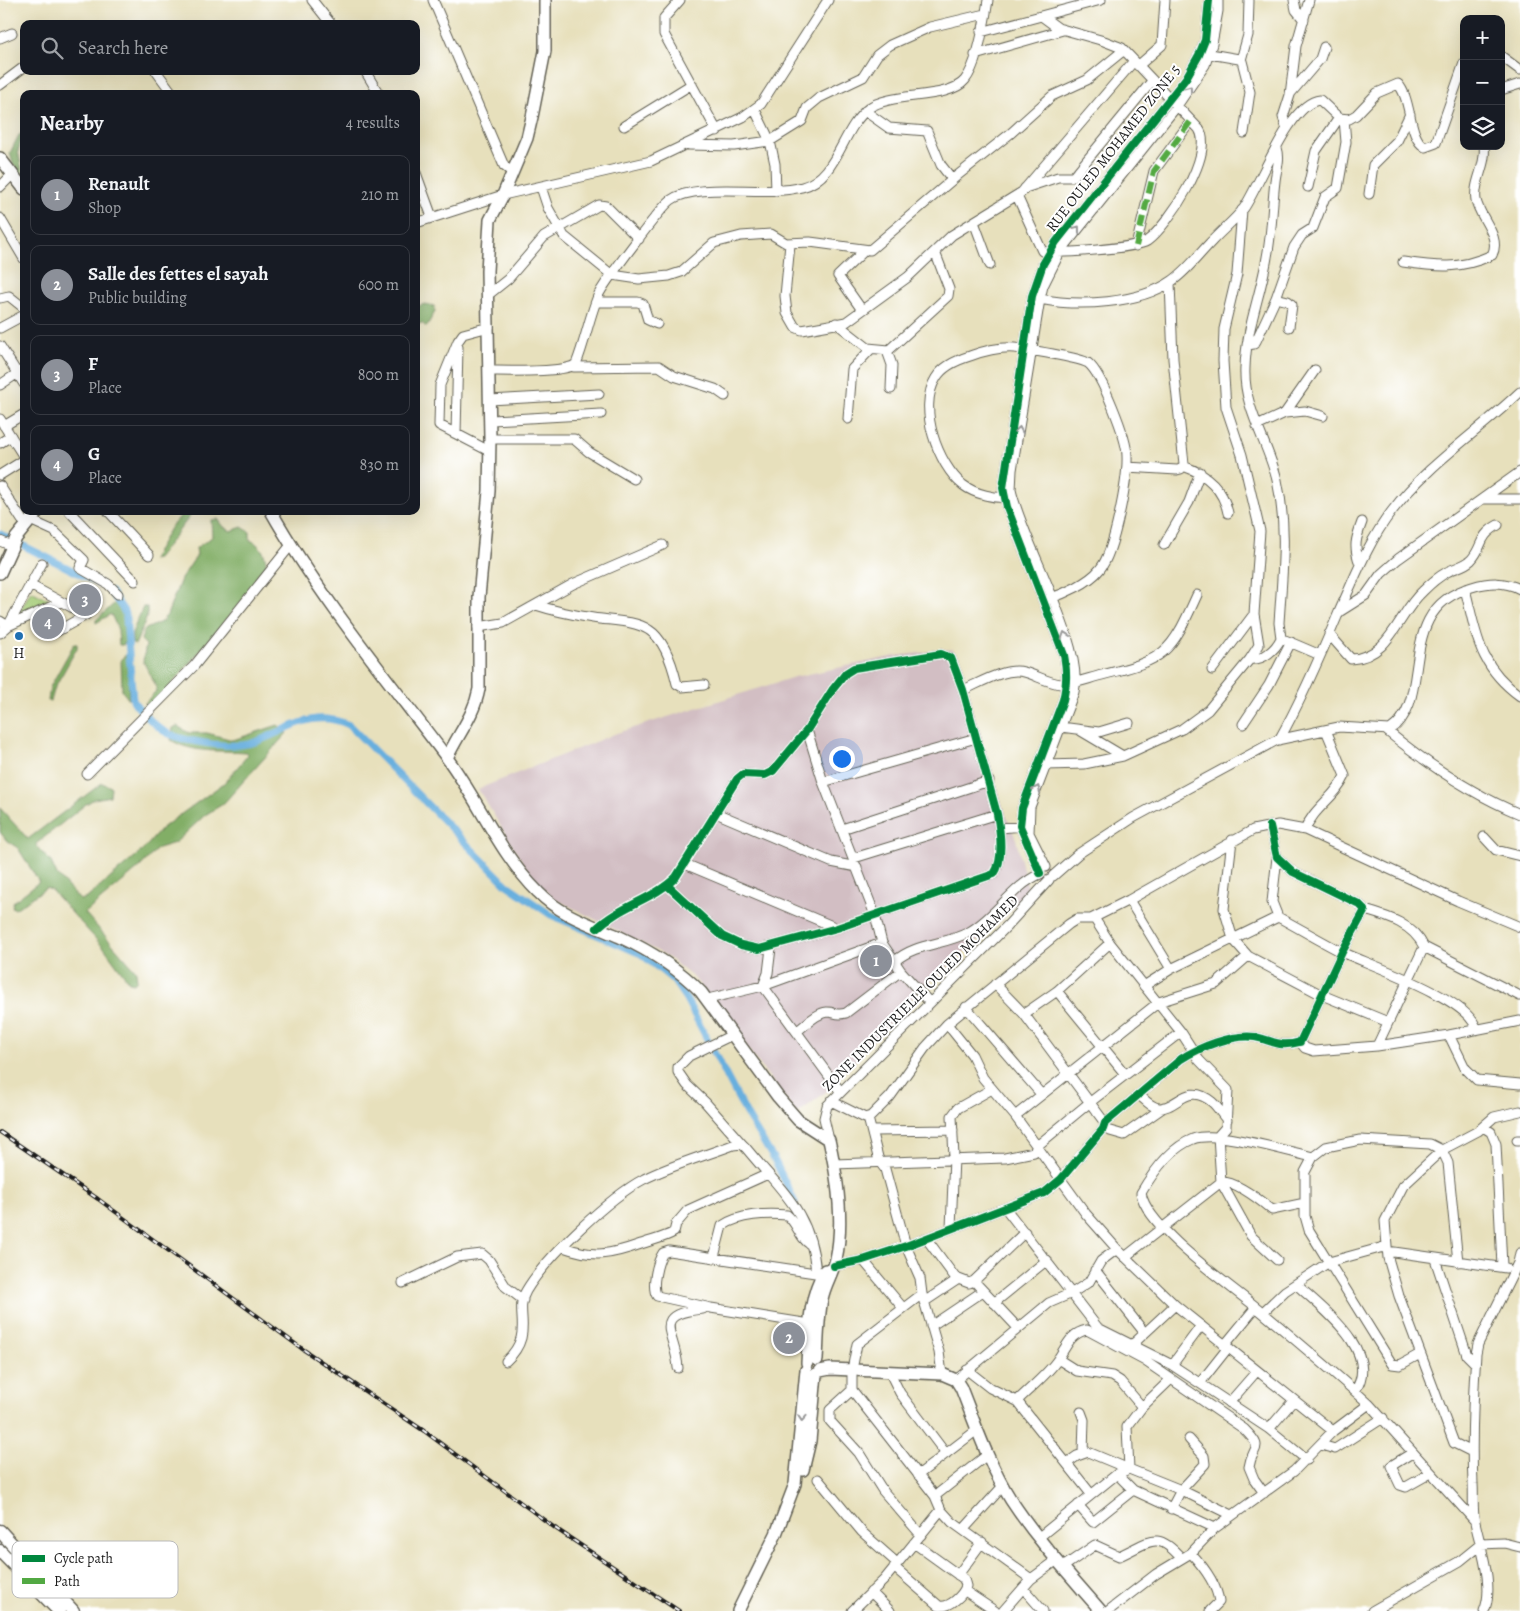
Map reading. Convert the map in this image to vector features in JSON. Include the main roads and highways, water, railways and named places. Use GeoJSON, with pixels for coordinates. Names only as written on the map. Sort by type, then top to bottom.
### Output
{"type":"FeatureCollection","features":[{"type":"Feature","properties":{"kind":"highway"},"geometry":{"type":"LineString","coordinates":[[0,1531],[12,1544]]}},
{"type":"Feature","properties":{"kind":"highway"},"geometry":{"type":"LineString","coordinates":[[0,1551],[12,1563]]}},
{"type":"Feature","properties":{"kind":"highway"},"geometry":{"type":"LineString","coordinates":[[46,1598],[59,1611]]}},
{"type":"Feature","properties":{"kind":"highway"},"geometry":{"type":"LineString","coordinates":[[61,1598],[73,1611]]}},
{"type":"Feature","properties":{"kind":"main road"},"geometry":{"type":"LineString","coordinates":[[447,758],[465,729],[476,703],[480,676],[478,627],[480,576],[488,491],[490,445],[489,327],[486,271],[490,220],[503,195],[527,138],[545,51],[545,0]]}},
{"type":"Feature","properties":{"kind":"main road"},"geometry":{"type":"LineString","coordinates":[[0,158],[20,184]]}},
{"type":"Feature","properties":{"kind":"main road"},"geometry":{"type":"LineString","coordinates":[[0,573],[26,520],[33,515]]}},
{"type":"Feature","properties":{"kind":"main road"},"geometry":{"type":"LineString","coordinates":[[273,515],[319,590],[447,758],[506,853],[538,892],[559,909],[645,950],[689,980],[711,1006],[778,1097],[798,1120],[829,1140],[838,1194],[837,1252],[816,1286],[810,1324],[816,1367]]}},
{"type":"Feature","properties":{"kind":"main road"},"geometry":{"type":"LineString","coordinates":[[742,1609],[776,1534],[795,1484],[802,1474],[810,1441],[825,1272]]}},
{"type":"Feature","properties":{"kind":"main road"},"geometry":{"type":"LineString","coordinates":[[816,1367],[942,1374],[956,1380],[961,1388],[987,1455],[1003,1486],[1038,1538],[1101,1611]]}},
{"type":"Feature","properties":{"kind":"waterway"},"geometry":{"type":"LineString","coordinates":[[0,534],[100,584]]}},
{"type":"Feature","properties":{"kind":"waterway"},"geometry":{"type":"LineString","coordinates":[[111,592],[124,611],[126,618],[133,700],[142,712],[162,730],[193,741],[219,745],[243,745],[310,720],[335,720],[349,725],[507,885],[551,915],[641,954],[673,980],[686,999],[748,1117],[775,1161],[795,1202]]}},
{"type":"Feature","properties":{"kind":"railway"},"geometry":{"type":"LineString","coordinates":[[0,1132],[98,1199],[301,1348],[424,1431],[555,1528],[679,1611]]}},
{"type":"Feature","properties":{"kind":"place","name":"F"},"geometry":{"type":"Point","coordinates":[85,600]}},
{"type":"Feature","properties":{"kind":"place","name":"G"},"geometry":{"type":"Point","coordinates":[48,623]}},
{"type":"Feature","properties":{"kind":"place","name":"H"},"geometry":{"type":"Point","coordinates":[19,636]}},
{"type":"Feature","properties":{"kind":"place","name":"Renault"},"geometry":{"type":"Point","coordinates":[876,961]}},
{"type":"Feature","properties":{"kind":"place","name":"Salle des fettes el sayah"},"geometry":{"type":"Point","coordinates":[789,1338]}}]}
